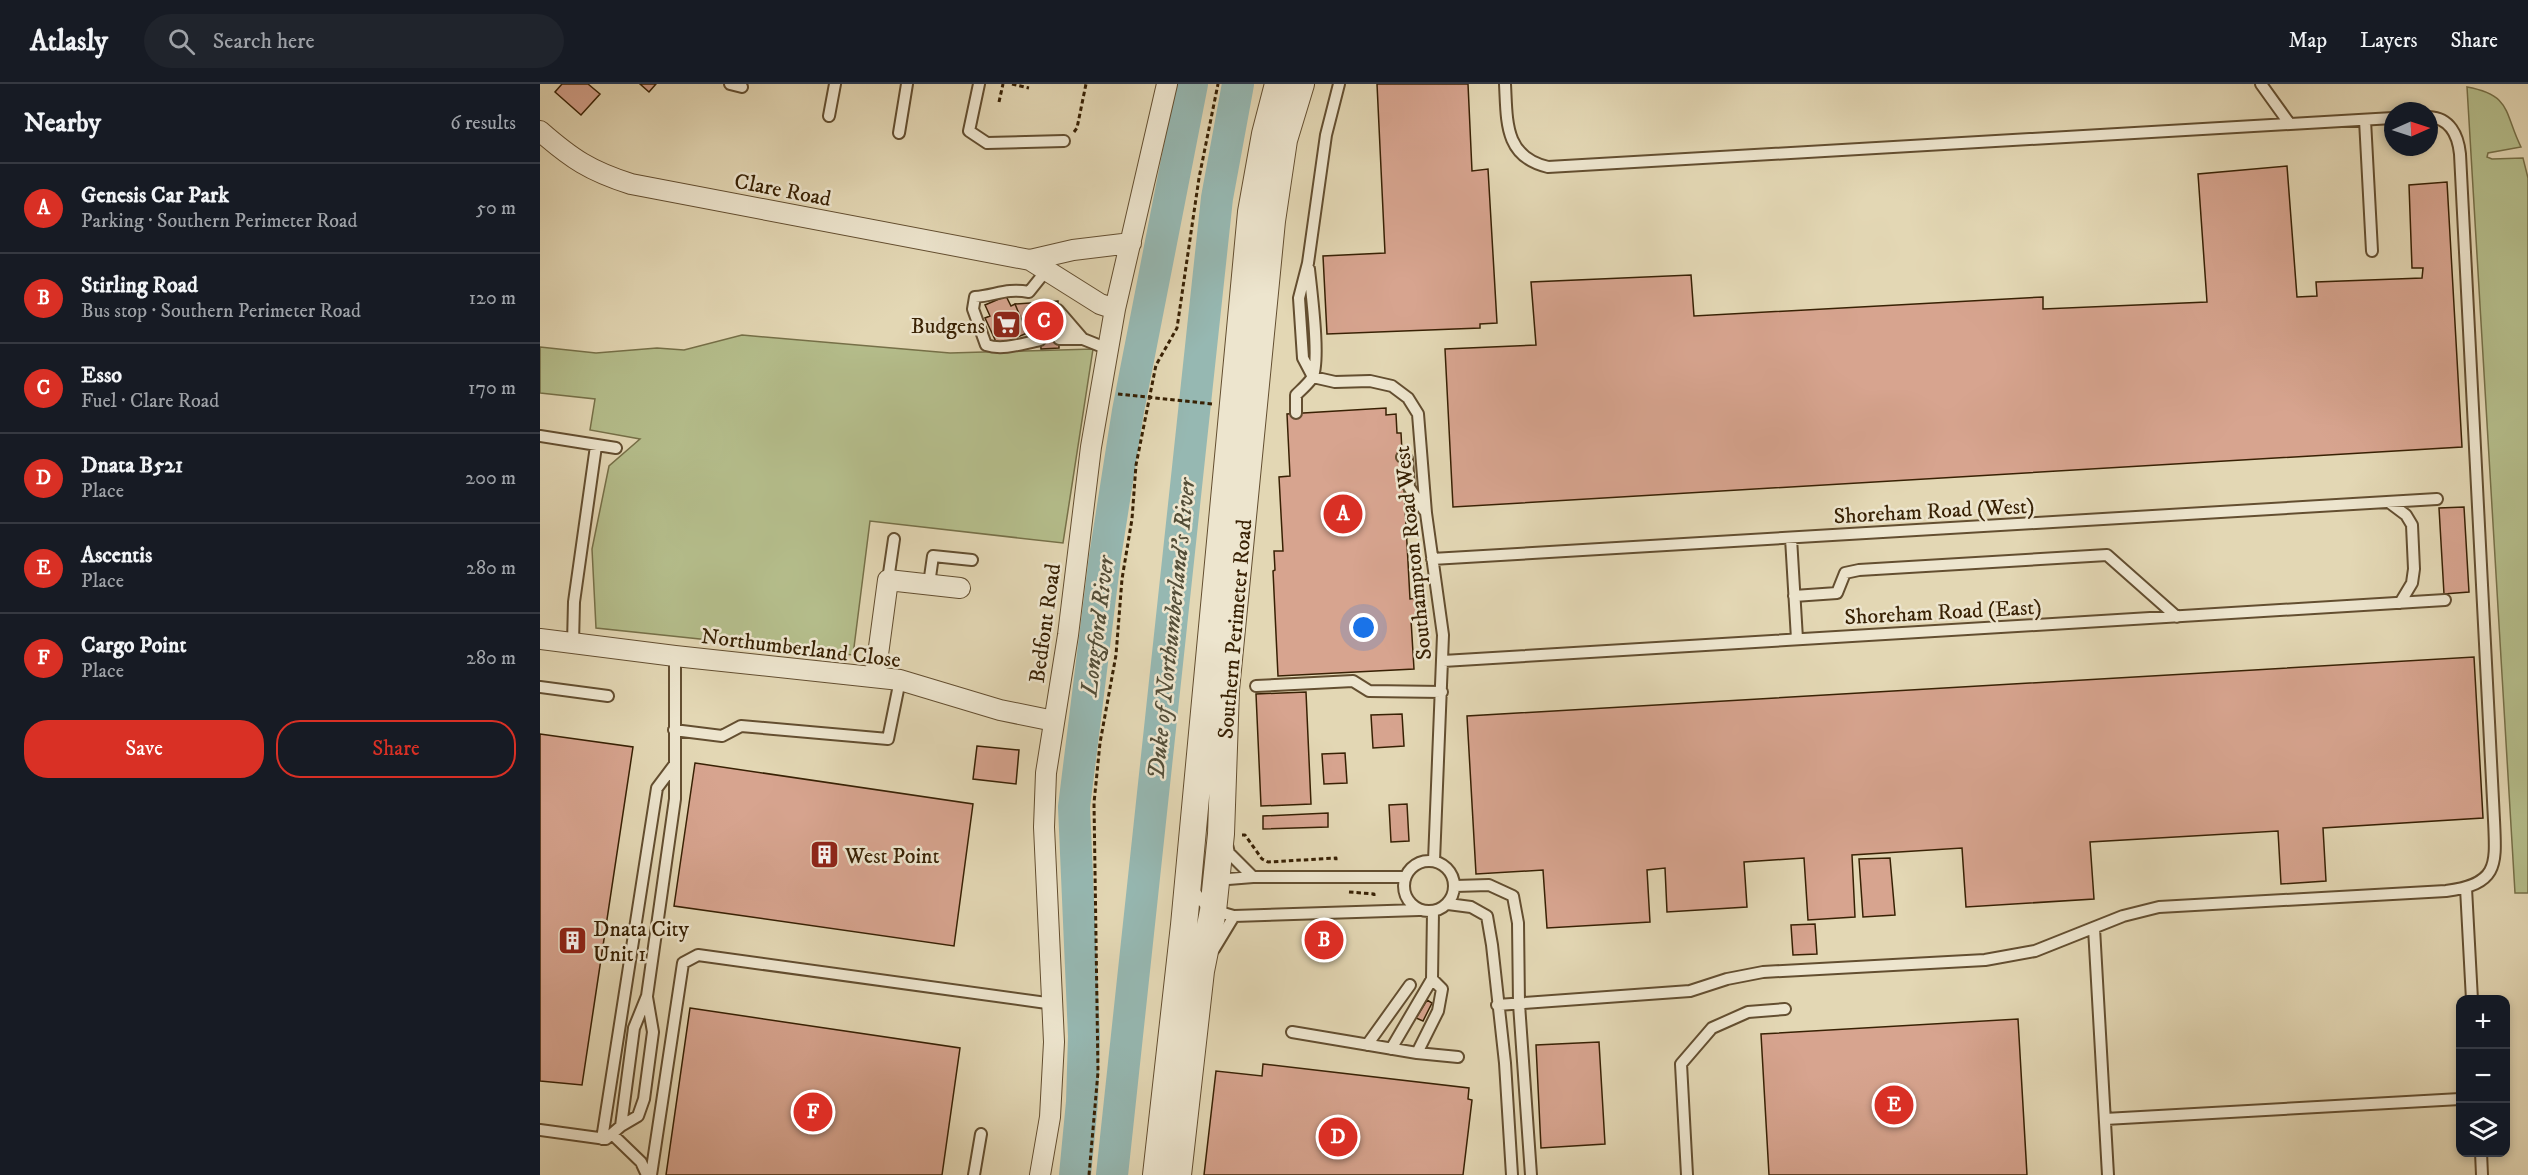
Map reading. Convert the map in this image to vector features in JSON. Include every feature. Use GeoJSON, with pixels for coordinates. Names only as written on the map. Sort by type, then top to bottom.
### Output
{"type":"FeatureCollection","features":[{"type":"Feature","properties":{"kind":"street","name":"Bedfont Road"},"geometry":{"type":"LineString","coordinates":[[1040,1175],[1050,1118],[1054,1004],[1044,827],[1046,773],[1068,635],[1091,447],[1115,309],[1167,84]]}},
{"type":"Feature","properties":{"kind":"street","name":"Southern Perimeter Road"},"geometry":{"type":"LineString","coordinates":[[1178,1175],[1201,971],[1203,902],[1251,212],[1265,134],[1278,84]]}},
{"type":"Feature","properties":{"kind":"street","name":"Southern Perimeter Road"},"geometry":{"type":"LineString","coordinates":[[1156,1175],[1203,902],[1216,880],[1223,829],[1226,690],[1272,221],[1284,140],[1301,84]]}},
{"type":"Feature","properties":{"kind":"street","name":"Clare Road"},"geometry":{"type":"LineString","coordinates":[[540,131],[582,165],[600,174],[632,184],[1030,260],[1100,304],[1115,309]]}},
{"type":"Feature","properties":{"kind":"street","name":"Clare Road"},"geometry":{"type":"LineString","coordinates":[[1030,260],[1057,253],[1131,243]]}},
{"type":"Feature","properties":{"kind":"street"},"geometry":{"type":"LineString","coordinates":[[875,677],[888,580],[960,588]]}},
{"type":"Feature","properties":{"kind":"street","name":"Northumberland Close"},"geometry":{"type":"LineString","coordinates":[[540,639],[900,680],[1000,710],[1054,721]]}},
{"type":"Feature","properties":{"kind":"lane"},"geometry":{"type":"LineString","coordinates":[[730,84],[742,87]]}},
{"type":"Feature","properties":{"kind":"lane"},"geometry":{"type":"LineString","coordinates":[[829,116],[835,84]]}},
{"type":"Feature","properties":{"kind":"lane"},"geometry":{"type":"LineString","coordinates":[[899,133],[907,84]]}},
{"type":"Feature","properties":{"kind":"lane"},"geometry":{"type":"LineString","coordinates":[[979,84],[969,131],[987,143],[1064,141]]}},
{"type":"Feature","properties":{"kind":"lane"},"geometry":{"type":"LineString","coordinates":[[1296,413],[1296,395],[1313,377],[1303,357],[1299,326],[1299,298],[1308,263],[1326,135],[1339,84]]}},
{"type":"Feature","properties":{"kind":"lane"},"geometry":{"type":"LineString","coordinates":[[1505,84],[1510,136],[1522,154],[1534,164],[1548,167],[2384,119]]}},
{"type":"Feature","properties":{"kind":"lane"},"geometry":{"type":"LineString","coordinates":[[2261,84],[2289,123]]}},
{"type":"Feature","properties":{"kind":"lane"},"geometry":{"type":"LineString","coordinates":[[1497,1005],[1690,991],[1728,979],[1763,972],[1985,960],[2035,951],[2123,916],[2159,908],[2466,888],[2491,872],[2496,859],[2459,145],[2446,122],[2438,117]]}},
{"type":"Feature","properties":{"kind":"lane"},"geometry":{"type":"LineString","coordinates":[[2365,120],[2372,251]]}},
{"type":"Feature","properties":{"kind":"lane"},"geometry":{"type":"LineString","coordinates":[[1040,340],[1006,347],[993,348],[986,345],[973,309],[975,297],[993,295],[1011,289],[1030,298],[1057,253]]}},
{"type":"Feature","properties":{"kind":"lane"},"geometry":{"type":"LineString","coordinates":[[1083,339],[1058,324],[1108,350]]}},
{"type":"Feature","properties":{"kind":"lane","name":"Southampton Road West"},"geometry":{"type":"LineString","coordinates":[[1313,377],[1335,382],[1384,383],[1401,391],[1418,414],[1426,513],[1440,609],[1443,661],[1434,861]]}},
{"type":"Feature","properties":{"kind":"lane"},"geometry":{"type":"LineString","coordinates":[[540,436],[616,448]]}},
{"type":"Feature","properties":{"kind":"lane"},"geometry":{"type":"LineString","coordinates":[[573,643],[574,603],[596,446]]}},
{"type":"Feature","properties":{"kind":"lane"},"geometry":{"type":"LineString","coordinates":[[1402,458],[1407,459],[1409,487],[1426,513]]}},
{"type":"Feature","properties":{"kind":"lane","name":"Shoreham Road (West)"},"geometry":{"type":"LineString","coordinates":[[1432,559],[2438,500]]}},
{"type":"Feature","properties":{"kind":"lane"},"geometry":{"type":"LineString","coordinates":[[2390,503],[2406,515],[2412,525],[2414,569],[2412,583],[2400,603]]}},
{"type":"Feature","properties":{"kind":"lane"},"geometry":{"type":"LineString","coordinates":[[1791,538],[1797,639]]}},
{"type":"Feature","properties":{"kind":"lane"},"geometry":{"type":"LineString","coordinates":[[888,580],[894,539]]}},
{"type":"Feature","properties":{"kind":"lane"},"geometry":{"type":"LineString","coordinates":[[1794,596],[1837,593],[1845,573],[1859,570],[2107,555],[2177,617]]}},
{"type":"Feature","properties":{"kind":"lane"},"geometry":{"type":"LineString","coordinates":[[929,584],[933,556],[972,560]]}},
{"type":"Feature","properties":{"kind":"lane","name":"Shoreham Road (East)"},"geometry":{"type":"LineString","coordinates":[[1443,661],[2445,600]]}},
{"type":"Feature","properties":{"kind":"lane"},"geometry":{"type":"LineString","coordinates":[[612,1133],[634,1028],[647,996],[675,799],[675,656]]}},
{"type":"Feature","properties":{"kind":"lane"},"geometry":{"type":"LineString","coordinates":[[674,730],[722,736],[741,726],[888,739],[900,680]]}},
{"type":"Feature","properties":{"kind":"lane"},"geometry":{"type":"LineString","coordinates":[[1256,686],[1353,681],[1369,691],[1442,692]]}},
{"type":"Feature","properties":{"kind":"lane"},"geometry":{"type":"LineString","coordinates":[[540,687],[608,696]]}},
{"type":"Feature","properties":{"kind":"lane"},"geometry":{"type":"LineString","coordinates":[[612,1133],[657,788],[675,764]]}},
{"type":"Feature","properties":{"kind":"lane"},"geometry":{"type":"LineString","coordinates":[[1223,829],[1229,853],[1253,877]]}},
{"type":"Feature","properties":{"kind":"lane"},"geometry":{"type":"LineString","coordinates":[[1203,902],[1433,912],[1448,904],[1455,886],[1449,870],[1434,861],[1418,863],[1405,877],[1405,894],[1411,904],[1419,910]]}},
{"type":"Feature","properties":{"kind":"lane"},"geometry":{"type":"LineString","coordinates":[[1216,880],[1253,877],[1405,877]]}},
{"type":"Feature","properties":{"kind":"lane"},"geometry":{"type":"LineString","coordinates":[[1455,886],[1489,885],[1513,896],[1518,923],[1519,1004],[1530,1175]]}},
{"type":"Feature","properties":{"kind":"lane"},"geometry":{"type":"LineString","coordinates":[[2466,888],[2472,995]]}},
{"type":"Feature","properties":{"kind":"lane"},"geometry":{"type":"LineString","coordinates":[[1448,904],[1471,907],[1487,916],[1505,1063],[1512,1175]]}},
{"type":"Feature","properties":{"kind":"lane"},"geometry":{"type":"LineString","coordinates":[[1391,1049],[1432,979],[1433,912]]}},
{"type":"Feature","properties":{"kind":"lane"},"geometry":{"type":"LineString","coordinates":[[2094,928],[2108,1175]]}},
{"type":"Feature","properties":{"kind":"lane"},"geometry":{"type":"LineString","coordinates":[[649,1175],[683,963],[698,955],[1054,1004]]}},
{"type":"Feature","properties":{"kind":"lane"},"geometry":{"type":"LineString","coordinates":[[1417,1053],[1438,1011],[1442,990],[1432,979]]}},
{"type":"Feature","properties":{"kind":"lane"},"geometry":{"type":"LineString","coordinates":[[1367,1045],[1410,985]]}},
{"type":"Feature","properties":{"kind":"lane"},"geometry":{"type":"LineString","coordinates":[[540,1130],[612,1133],[638,1116],[644,1099],[653,1032],[647,996]]}},
{"type":"Feature","properties":{"kind":"lane"},"geometry":{"type":"LineString","coordinates":[[1688,1175],[1681,1064],[1712,1028],[1748,1012],[1785,1009]]}},
{"type":"Feature","properties":{"kind":"lane"},"geometry":{"type":"LineString","coordinates":[[1292,1032],[1417,1053],[1458,1057]]}},
{"type":"Feature","properties":{"kind":"lane"},"geometry":{"type":"LineString","coordinates":[[1505,1063],[1521,1044]]}},
{"type":"Feature","properties":{"kind":"lane"},"geometry":{"type":"LineString","coordinates":[[2105,1119],[2456,1099]]}},
{"type":"Feature","properties":{"kind":"lane"},"geometry":{"type":"LineString","coordinates":[[612,1133],[641,1162],[649,1175]]}},
{"type":"Feature","properties":{"kind":"lane"},"geometry":{"type":"LineString","coordinates":[[975,1175],[981,1134]]}},
{"type":"Feature","properties":{"kind":"lane"},"geometry":{"type":"LineString","coordinates":[[2481,1157],[2482,1175]]}},
{"type":"Feature","properties":{"kind":"path"},"geometry":{"type":"LineString","coordinates":[[999,102],[1003,84]]}},
{"type":"Feature","properties":{"kind":"path"},"geometry":{"type":"LineString","coordinates":[[1012,84],[1029,88]]}},
{"type":"Feature","properties":{"kind":"path"},"geometry":{"type":"LineString","coordinates":[[1064,141],[1077,128],[1086,84]]}},
{"type":"Feature","properties":{"kind":"path"},"geometry":{"type":"LineString","coordinates":[[1089,1175],[1098,1072],[1094,803],[1100,743],[1116,655],[1122,579],[1132,519],[1136,465],[1156,364],[1177,328],[1199,178],[1218,84]]}},
{"type":"Feature","properties":{"kind":"path"},"geometry":{"type":"LineString","coordinates":[[1113,394],[1213,404]]}},
{"type":"Feature","properties":{"kind":"path"},"geometry":{"type":"LineString","coordinates":[[1223,829],[1245,835],[1262,860],[1268,862],[1336,858],[1336,861]]}},
{"type":"Feature","properties":{"kind":"green space"},"geometry":{"type":"Polygon","coordinates":[[[2467,87],[2482,90],[2499,101],[2508,115],[2521,147],[2488,153],[2487,157],[2492,159],[2523,158],[2528,178],[2528,893],[2515,893],[2467,87]]]}},
{"type":"Feature","properties":{"kind":"green space"},"geometry":{"type":"Polygon","coordinates":[[[742,335],[950,353],[1093,349],[1063,543],[870,521],[853,655],[596,628],[592,549],[609,466],[640,439],[590,430],[595,399],[540,393],[540,347],[596,353],[657,348],[684,350],[742,335]]]}},
{"type":"Feature","properties":{"kind":"building"},"geometry":{"type":"Polygon","coordinates":[[[562,84],[588,84],[600,94],[581,115],[555,92],[562,84]]]}},
{"type":"Feature","properties":{"kind":"building"},"geometry":{"type":"Polygon","coordinates":[[[640,84],[656,84],[649,92],[640,84]]]}},
{"type":"Feature","properties":{"kind":"building"},"geometry":{"type":"Polygon","coordinates":[[[1377,84],[1468,84],[1472,171],[1488,169],[1497,323],[1480,324],[1480,328],[1327,334],[1323,256],[1385,253],[1377,84]]]}},
{"type":"Feature","properties":{"kind":"building"},"geometry":{"type":"Polygon","coordinates":[[[2287,166],[2297,297],[2317,296],[2316,282],[2422,278],[2423,268],[2412,268],[2409,185],[2447,182],[2462,447],[1453,507],[1445,349],[1536,345],[1531,282],[1691,275],[1694,316],[2043,297],[2043,309],[2207,302],[2198,174],[2287,166]]]}},
{"type":"Feature","properties":{"kind":"building","name":"Budgens"},"geometry":{"type":"Polygon","coordinates":[[[1006,296],[1011,306],[1015,304],[1027,333],[997,344],[985,318],[990,316],[985,305],[1006,296]]]}},
{"type":"Feature","properties":{"kind":"building"},"geometry":{"type":"Polygon","coordinates":[[[1058,301],[1059,348],[1041,349],[1040,332],[1027,333],[1015,304],[1058,301]]]}},
{"type":"Feature","properties":{"kind":"building"},"geometry":{"type":"Polygon","coordinates":[[[1386,408],[1386,415],[1396,414],[1397,433],[1401,433],[1410,599],[1418,598],[1419,620],[1411,620],[1414,669],[1278,676],[1273,571],[1275,570],[1274,551],[1283,551],[1279,477],[1290,476],[1287,414],[1386,408]]]}},
{"type":"Feature","properties":{"kind":"building"},"geometry":{"type":"Polygon","coordinates":[[[2464,507],[2469,592],[2444,594],[2439,508],[2464,507]]]}},
{"type":"Feature","properties":{"kind":"building"},"geometry":{"type":"Polygon","coordinates":[[[2474,657],[2483,818],[2323,828],[2326,881],[2281,884],[2278,831],[2090,842],[2094,899],[1966,907],[1962,848],[1852,855],[1855,917],[1808,920],[1804,858],[1744,862],[1747,907],[1667,912],[1665,868],[1647,870],[1650,922],[1547,928],[1543,870],[1476,874],[1467,716],[2474,657]]]}},
{"type":"Feature","properties":{"kind":"building"},"geometry":{"type":"Polygon","coordinates":[[[1306,692],[1311,804],[1261,806],[1256,694],[1306,692]]]}},
{"type":"Feature","properties":{"kind":"building"},"geometry":{"type":"Polygon","coordinates":[[[1402,714],[1404,746],[1373,748],[1371,715],[1402,714]]]}},
{"type":"Feature","properties":{"kind":"building","name":"Dnata City Unit 1"},"geometry":{"type":"Polygon","coordinates":[[[540,734],[633,747],[582,1085],[540,1081],[540,734]]]}},
{"type":"Feature","properties":{"kind":"building"},"geometry":{"type":"Polygon","coordinates":[[[977,746],[1019,750],[1016,784],[973,779],[977,746]]]}},
{"type":"Feature","properties":{"kind":"building"},"geometry":{"type":"Polygon","coordinates":[[[1345,753],[1347,783],[1324,784],[1322,754],[1345,753]]]}},
{"type":"Feature","properties":{"kind":"building","name":"West Point"},"geometry":{"type":"Polygon","coordinates":[[[695,763],[973,804],[954,946],[674,906],[695,763]]]}},
{"type":"Feature","properties":{"kind":"building"},"geometry":{"type":"Polygon","coordinates":[[[1407,804],[1409,841],[1391,842],[1389,805],[1407,804]]]}},
{"type":"Feature","properties":{"kind":"building"},"geometry":{"type":"Polygon","coordinates":[[[1328,813],[1328,827],[1263,829],[1263,816],[1328,813]]]}},
{"type":"Feature","properties":{"kind":"building"},"geometry":{"type":"Polygon","coordinates":[[[1890,858],[1895,915],[1863,917],[1859,859],[1890,858]]]}},
{"type":"Feature","properties":{"kind":"building"},"geometry":{"type":"Polygon","coordinates":[[[1815,924],[1817,954],[1793,955],[1791,925],[1815,924]]]}},
{"type":"Feature","properties":{"kind":"building"},"geometry":{"type":"Polygon","coordinates":[[[1427,1000],[1432,1003],[1423,1021],[1416,1018],[1427,1000]]]}},
{"type":"Feature","properties":{"kind":"building"},"geometry":{"type":"Polygon","coordinates":[[[690,1008],[960,1048],[942,1175],[666,1175],[690,1008]]]}},
{"type":"Feature","properties":{"kind":"building"},"geometry":{"type":"Polygon","coordinates":[[[2018,1019],[2027,1175],[1769,1175],[1761,1034],[2018,1019]]]}},
{"type":"Feature","properties":{"kind":"building"},"geometry":{"type":"Polygon","coordinates":[[[1599,1042],[1605,1144],[1541,1148],[1536,1045],[1599,1042]]]}},
{"type":"Feature","properties":{"kind":"building"},"geometry":{"type":"Polygon","coordinates":[[[1263,1064],[1469,1088],[1468,1099],[1472,1100],[1463,1175],[1204,1175],[1216,1071],[1262,1076],[1263,1064]]]}},
{"type":"Feature","properties":{"kind":"waterway","name":"Longford River"},"geometry":{"type":"LineString","coordinates":[[1075,1175],[1082,1102],[1084,1036],[1074,807],[1105,557],[1128,411],[1192,84]]}},
{"type":"Feature","properties":{"kind":"waterway","name":"Duke of Northumberland's River"},"geometry":{"type":"LineString","coordinates":[[1112,1175],[1217,198],[1238,84]]}},
{"type":"Feature","properties":{"kind":"place","name":"Esso"},"geometry":{"type":"Point","coordinates":[1044,321]}},
{"type":"Feature","properties":{"kind":"place","name":"Budgens"},"geometry":{"type":"Point","coordinates":[1006,325]}},
{"type":"Feature","properties":{"kind":"place","name":"Genesis Car Park"},"geometry":{"type":"Point","coordinates":[1343,514]}},
{"type":"Feature","properties":{"kind":"place","name":"West Point"},"geometry":{"type":"Point","coordinates":[824,855]}},
{"type":"Feature","properties":{"kind":"place","name":"Stirling Road"},"geometry":{"type":"Point","coordinates":[1324,940]}},
{"type":"Feature","properties":{"kind":"place","name":"Dnata City Unit 1"},"geometry":{"type":"Point","coordinates":[572,941]}},
{"type":"Feature","properties":{"kind":"place","name":"Ascentis"},"geometry":{"type":"Point","coordinates":[1894,1105]}},
{"type":"Feature","properties":{"kind":"place","name":"Cargo Point"},"geometry":{"type":"Point","coordinates":[813,1112]}},
{"type":"Feature","properties":{"kind":"place","name":"Dnata B521"},"geometry":{"type":"Point","coordinates":[1338,1137]}}]}
